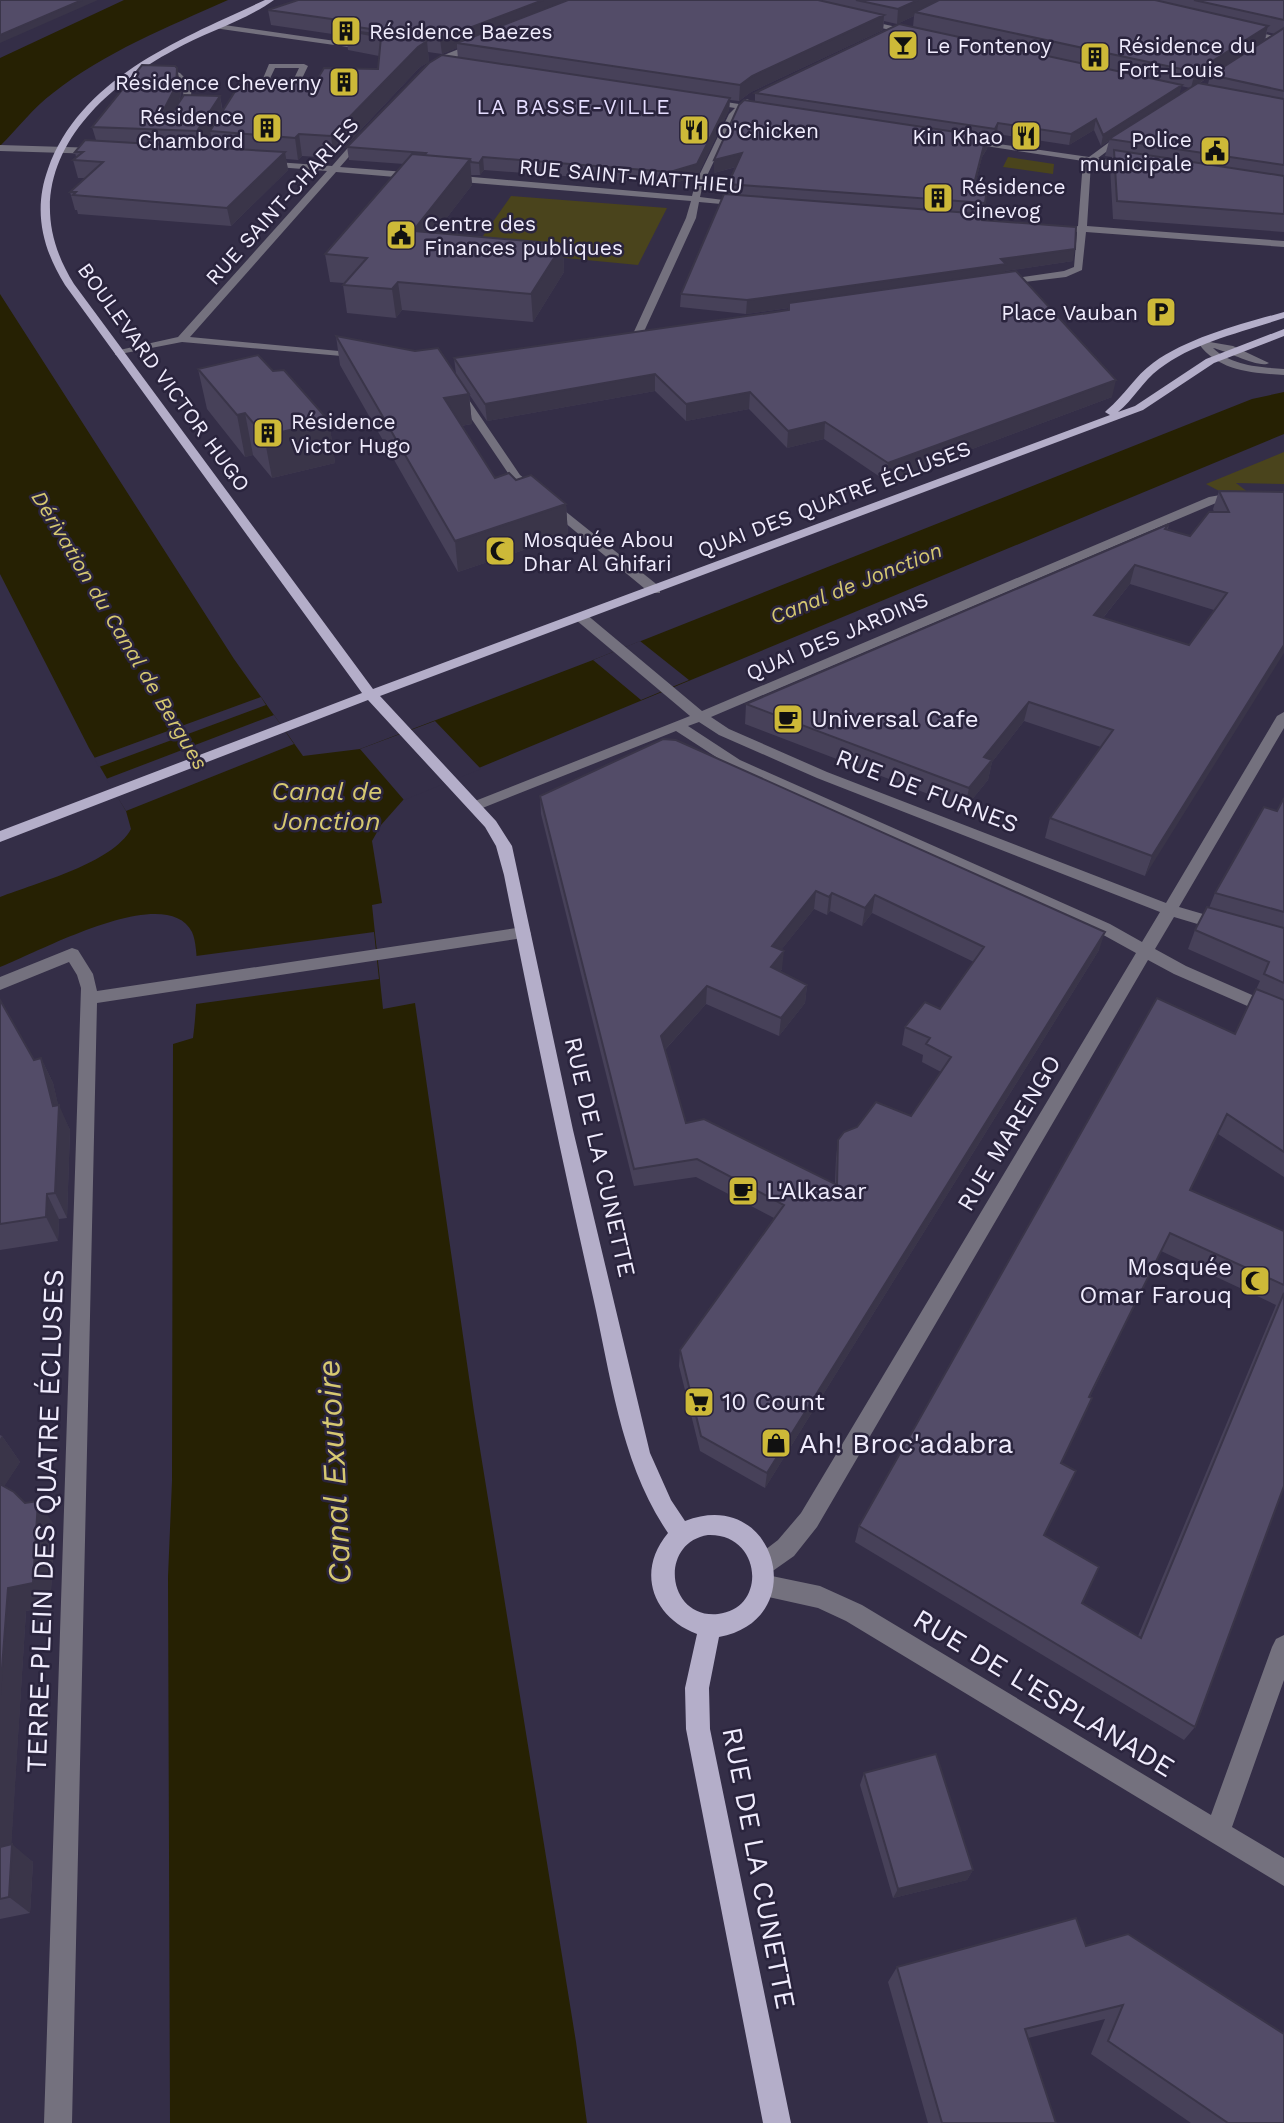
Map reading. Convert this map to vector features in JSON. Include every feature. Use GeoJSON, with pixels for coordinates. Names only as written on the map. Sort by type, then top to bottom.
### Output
{"type":"FeatureCollection","features":[{"type":"Feature","properties":{"kind":"main road","name":"BOULEVARD VICTOR HUGO"},"geometry":{"type":"LineString","coordinates":[[271,0],[146,64],[100,98],[58,148],[45,198],[45,223],[51,249],[64,276],[119,353],[371,695],[391,720],[470,801]]}},
{"type":"Feature","properties":{"kind":"main road"},"geometry":{"type":"LineString","coordinates":[[1090,424],[1129,398],[1159,363],[1284,315]]}},
{"type":"Feature","properties":{"kind":"main road"},"geometry":{"type":"LineString","coordinates":[[1217,358],[1284,332]]}},
{"type":"Feature","properties":{"kind":"main road","name":"QUAI DES QUATRE ÉCLUSES"},"geometry":{"type":"LineString","coordinates":[[0,837],[308,718],[655,590],[1090,424],[1139,408],[1217,358]]}},
{"type":"Feature","properties":{"kind":"main road","name":"RUE DE LA CUNETTE"},"geometry":{"type":"LineString","coordinates":[[470,801],[491,824],[503,846],[512,875],[564,1130],[639,1453],[663,1507],[682,1535]]}},
{"type":"Feature","properties":{"kind":"main road"},"geometry":{"type":"LineString","coordinates":[[701,1526],[731,1528],[749,1540],[764,1575],[754,1607],[742,1618],[727,1624],[710,1626],[681,1614],[671,1603],[664,1589],[663,1562],[672,1544],[682,1535],[701,1526]]}},
{"type":"Feature","properties":{"kind":"main road","name":"RUE DE LA CUNETTE"},"geometry":{"type":"LineString","coordinates":[[710,1626],[697,1688],[698,1729],[777,2123]]}},
{"type":"Feature","properties":{"kind":"street"},"geometry":{"type":"LineString","coordinates":[[847,18],[930,36]]}},
{"type":"Feature","properties":{"kind":"street"},"geometry":{"type":"LineString","coordinates":[[885,34],[908,23]]}},
{"type":"Feature","properties":{"kind":"street"},"geometry":{"type":"LineString","coordinates":[[217,26],[377,49]]}},
{"type":"Feature","properties":{"kind":"street"},"geometry":{"type":"LineString","coordinates":[[1235,29],[1276,40],[1284,32]]}},
{"type":"Feature","properties":{"kind":"street"},"geometry":{"type":"LineString","coordinates":[[425,71],[437,59],[488,41]]}},
{"type":"Feature","properties":{"kind":"street"},"geometry":{"type":"LineString","coordinates":[[437,59],[456,63]]}},
{"type":"Feature","properties":{"kind":"street"},"geometry":{"type":"LineString","coordinates":[[146,64],[171,72],[186,82],[188,93],[177,120]]}},
{"type":"Feature","properties":{"kind":"street"},"geometry":{"type":"LineString","coordinates":[[247,90],[260,91],[292,91],[304,66],[272,66],[260,91]]}},
{"type":"Feature","properties":{"kind":"street"},"geometry":{"type":"LineString","coordinates":[[637,336],[691,218],[697,188],[733,114],[755,96]]}},
{"type":"Feature","properties":{"kind":"street"},"geometry":{"type":"LineString","coordinates":[[699,100],[766,110]]}},
{"type":"Feature","properties":{"kind":"street"},"geometry":{"type":"LineString","coordinates":[[183,110],[196,110]]}},
{"type":"Feature","properties":{"kind":"street"},"geometry":{"type":"LineString","coordinates":[[985,286],[1074,271],[1080,264],[1085,166],[1089,160],[1134,129]]}},
{"type":"Feature","properties":{"kind":"street","name":"RUE SAINT-CHARLES"},"geometry":{"type":"LineString","coordinates":[[182,339],[368,131]]}},
{"type":"Feature","properties":{"kind":"street"},"geometry":{"type":"LineString","coordinates":[[950,139],[1140,167]]}},
{"type":"Feature","properties":{"kind":"street"},"geometry":{"type":"LineString","coordinates":[[0,141],[20,146]]}},
{"type":"Feature","properties":{"kind":"street"},"geometry":{"type":"LineString","coordinates":[[0,148],[20,146],[106,151]]}},
{"type":"Feature","properties":{"kind":"street"},"geometry":{"type":"LineString","coordinates":[[261,163],[428,177]]}},
{"type":"Feature","properties":{"kind":"street","name":"RUE SAINT-MATTHIEU"},"geometry":{"type":"LineString","coordinates":[[441,178],[760,204]]}},
{"type":"Feature","properties":{"kind":"street"},"geometry":{"type":"LineString","coordinates":[[1057,228],[1284,244]]}},
{"type":"Feature","properties":{"kind":"street"},"geometry":{"type":"LineString","coordinates":[[1259,241],[1284,253]]}},
{"type":"Feature","properties":{"kind":"street"},"geometry":{"type":"LineString","coordinates":[[624,338],[651,334]]}},
{"type":"Feature","properties":{"kind":"street"},"geometry":{"type":"LineString","coordinates":[[119,353],[182,339],[373,357]]}},
{"type":"Feature","properties":{"kind":"street"},"geometry":{"type":"LineString","coordinates":[[1204,344],[1236,350],[1284,371]]}},
{"type":"Feature","properties":{"kind":"street"},"geometry":{"type":"LineString","coordinates":[[1204,344],[1217,358],[1247,367],[1284,371]]}},
{"type":"Feature","properties":{"kind":"street"},"geometry":{"type":"LineString","coordinates":[[447,374],[516,477],[655,590]]}},
{"type":"Feature","properties":{"kind":"street","name":"QUAI DES JARDINS"},"geometry":{"type":"LineString","coordinates":[[470,801],[677,725],[1213,500],[1237,496],[1284,497]]}},
{"type":"Feature","properties":{"kind":"street","name":"RUE DE FURNES"},"geometry":{"type":"LineString","coordinates":[[581,617],[699,716],[724,732],[806,769],[1169,909],[1234,928]]}},
{"type":"Feature","properties":{"kind":"street","name":"RUE MARENGO"},"geometry":{"type":"LineString","coordinates":[[764,1575],[809,1520],[1284,716]]}},
{"type":"Feature","properties":{"kind":"street","name":"RUE DE FURNES"},"geometry":{"type":"LineString","coordinates":[[677,725],[705,746],[735,763],[1104,928],[1180,970],[1284,1016]]}},
{"type":"Feature","properties":{"kind":"street"},"geometry":{"type":"LineString","coordinates":[[89,998],[523,933]]}},
{"type":"Feature","properties":{"kind":"street","name":"TERRE-PLEIN DES QUATRE ÉCLUSES"},"geometry":{"type":"LineString","coordinates":[[0,985],[72,954],[88,980],[89,998],[58,2123]]}},
{"type":"Feature","properties":{"kind":"street","name":"RUE DE L'ESPLANADE"},"geometry":{"type":"LineString","coordinates":[[764,1575],[820,1597],[864,1619],[1284,1873]]}},
{"type":"Feature","properties":{"kind":"street"},"geometry":{"type":"LineString","coordinates":[[1217,1833],[1284,1647]]}},
{"type":"Feature","properties":{"kind":"shaded area"},"geometry":{"type":"Polygon","coordinates":[[[1008,157],[1054,164],[1053,174],[1003,167],[1008,157]]]}},
{"type":"Feature","properties":{"kind":"shaded area"},"geometry":{"type":"Polygon","coordinates":[[[511,196],[667,208],[638,265],[493,251],[478,243],[511,196]]]}},
{"type":"Feature","properties":{"kind":"shaded area"},"geometry":{"type":"Polygon","coordinates":[[[1284,452],[1284,484],[1236,483],[1249,493],[1223,493],[1206,484],[1284,452]]]}},
{"type":"Feature","properties":{"kind":"water"},"geometry":{"type":"Polygon","coordinates":[[[124,0],[228,0],[138,41],[73,78],[32,112],[0,146],[0,58],[124,0]]]}},
{"type":"Feature","properties":{"kind":"water"},"geometry":{"type":"Polygon","coordinates":[[[0,294],[234,659],[303,756],[360,749],[593,660],[1252,399],[1284,392],[1284,434],[404,799],[381,825],[372,841],[382,903],[372,905],[383,1009],[415,1003],[474,1412],[587,2123],[170,2123],[168,1577],[172,1481],[173,1044],[193,1038],[197,968],[195,941],[192,932],[178,918],[156,914],[130,917],[70,936],[0,967],[0,897],[91,862],[122,841],[131,829],[126,811],[89,748],[0,574],[0,294]]]}},
{"type":"Feature","properties":{"kind":"pier"},"geometry":{"type":"Polygon","coordinates":[[[640,641],[689,680],[641,700],[593,660],[640,641]]]}},
{"type":"Feature","properties":{"kind":"pier"},"geometry":{"type":"Polygon","coordinates":[[[261,697],[266,705],[99,767],[94,758],[261,697]]]}},
{"type":"Feature","properties":{"kind":"pier"},"geometry":{"type":"Polygon","coordinates":[[[274,715],[294,744],[126,811],[106,779],[274,715]]]}},
{"type":"Feature","properties":{"kind":"pier"},"geometry":{"type":"Polygon","coordinates":[[[435,721],[481,769],[404,800],[360,749],[435,721]]]}},
{"type":"Feature","properties":{"kind":"pier"},"geometry":{"type":"Polygon","coordinates":[[[374,932],[379,979],[196,1004],[196,956],[374,932]]]}},
{"type":"Feature","properties":{"kind":"building"},"geometry":{"type":"Polygon","coordinates":[[[0,0],[82,0],[0,35],[0,0]]]}},
{"type":"Feature","properties":{"kind":"building"},"geometry":{"type":"Polygon","coordinates":[[[298,0],[543,0],[440,39],[350,26],[353,22],[268,10],[298,0]]]}},
{"type":"Feature","properties":{"kind":"building"},"geometry":{"type":"Polygon","coordinates":[[[568,0],[818,0],[884,15],[752,76],[740,85],[457,43],[568,0]]]}},
{"type":"Feature","properties":{"kind":"building"},"geometry":{"type":"Polygon","coordinates":[[[856,0],[918,0],[898,9],[856,0]]]}},
{"type":"Feature","properties":{"kind":"building"},"geometry":{"type":"Polygon","coordinates":[[[939,0],[1155,0],[1268,26],[1195,72],[915,12],[939,0]]]}},
{"type":"Feature","properties":{"kind":"building"},"geometry":{"type":"Polygon","coordinates":[[[1194,0],[1284,0],[1284,20],[1194,0]]]}},
{"type":"Feature","properties":{"kind":"building"},"geometry":{"type":"Polygon","coordinates":[[[899,24],[1182,85],[1103,135],[1096,119],[1071,134],[998,123],[995,129],[755,93],[899,24]]]}},
{"type":"Feature","properties":{"kind":"building"},"geometry":{"type":"Polygon","coordinates":[[[1284,28],[1284,91],[1211,75],[1284,28]]]}},
{"type":"Feature","properties":{"kind":"building"},"geometry":{"type":"Polygon","coordinates":[[[345,30],[427,41],[331,136],[299,134],[295,138],[210,131],[241,82],[315,83],[324,68],[378,69],[381,37],[345,30]]]}},
{"type":"Feature","properties":{"kind":"building"},"geometry":{"type":"Polygon","coordinates":[[[442,55],[730,98],[697,164],[670,172],[483,157],[479,163],[471,162],[470,159],[424,155],[426,153],[347,147],[429,63],[442,55]]]}},
{"type":"Feature","properties":{"kind":"building"},"geometry":{"type":"Polygon","coordinates":[[[142,65],[177,68],[176,86],[162,113],[172,113],[184,95],[220,96],[197,131],[92,127],[142,65]]]}},
{"type":"Feature","properties":{"kind":"building"},"geometry":{"type":"Polygon","coordinates":[[[1198,83],[1284,99],[1284,165],[1109,139],[1198,83]]]}},
{"type":"Feature","properties":{"kind":"building"},"geometry":{"type":"Polygon","coordinates":[[[744,100],[989,137],[984,145],[973,188],[987,189],[985,203],[728,184],[742,153],[714,160],[739,105],[744,100]]]}},
{"type":"Feature","properties":{"kind":"building"},"geometry":{"type":"Polygon","coordinates":[[[85,140],[285,152],[227,208],[73,195],[76,192],[70,192],[103,162],[73,160],[83,152],[75,152],[85,140]]]}},
{"type":"Feature","properties":{"kind":"building"},"geometry":{"type":"Polygon","coordinates":[[[1114,150],[1284,176],[1284,214],[1117,201],[1114,150]]]}},
{"type":"Feature","properties":{"kind":"building"},"geometry":{"type":"Polygon","coordinates":[[[412,154],[470,159],[413,231],[563,244],[531,294],[398,282],[392,289],[343,285],[367,258],[325,254],[412,154]]]}},
{"type":"Feature","properties":{"kind":"building"},"geometry":{"type":"Polygon","coordinates":[[[724,194],[983,214],[982,220],[1076,227],[1075,249],[1001,259],[1006,264],[747,300],[681,294],[724,194]]]}},
{"type":"Feature","properties":{"kind":"building"},"geometry":{"type":"Polygon","coordinates":[[[1016,271],[1116,380],[888,463],[825,422],[788,431],[750,392],[686,404],[655,374],[485,404],[454,358],[789,310],[789,303],[1016,271]]]}},
{"type":"Feature","properties":{"kind":"building"},"geometry":{"type":"Polygon","coordinates":[[[336,336],[415,351],[438,348],[469,394],[444,398],[495,478],[509,473],[516,480],[531,475],[566,504],[455,541],[336,336]]]}},
{"type":"Feature","properties":{"kind":"building"},"geometry":{"type":"Polygon","coordinates":[[[258,355],[273,371],[284,370],[329,421],[264,436],[245,413],[237,415],[198,369],[258,355]]]}},
{"type":"Feature","properties":{"kind":"building"},"geometry":{"type":"Polygon","coordinates":[[[1219,491],[1284,492],[1284,645],[1152,856],[1050,818],[1113,730],[1029,702],[984,757],[992,760],[969,788],[746,704],[1169,524],[1165,529],[1190,536],[1209,512],[1229,512],[1219,491]],[[1135,565],[1094,615],[1189,645],[1227,593],[1135,565]]]}},
{"type":"Feature","properties":{"kind":"building"},"geometry":{"type":"Polygon","coordinates":[[[663,739],[676,740],[1105,932],[767,1473],[701,1436],[680,1350],[784,1205],[697,1159],[634,1169],[540,796],[663,739]],[[816,891],[772,946],[784,951],[771,967],[807,985],[781,1018],[707,986],[661,1036],[686,1123],[704,1119],[837,1185],[838,1140],[844,1132],[857,1127],[876,1102],[911,1116],[951,1057],[926,1044],[930,1038],[905,1027],[925,1002],[940,1009],[984,947],[875,895],[865,908],[832,893],[829,897],[816,891]]]}},
{"type":"Feature","properties":{"kind":"building"},"geometry":{"type":"Polygon","coordinates":[[[1284,798],[1284,912],[1215,893],[1264,807],[1277,811],[1284,798]]]}},
{"type":"Feature","properties":{"kind":"building"},"geometry":{"type":"Polygon","coordinates":[[[1207,907],[1284,928],[1284,983],[1264,974],[1269,962],[1195,930],[1207,907]]]}},
{"type":"Feature","properties":{"kind":"building"},"geometry":{"type":"Polygon","coordinates":[[[1256,989],[1284,1000],[1284,1152],[1227,1114],[1190,1190],[1284,1231],[1284,1285],[1170,1233],[1089,1397],[1092,1398],[1061,1463],[1076,1471],[1044,1535],[1099,1567],[1082,1603],[1141,1638],[1284,1293],[1284,1486],[1195,1727],[859,1526],[1157,998],[1235,1034],[1256,989]]]}},
{"type":"Feature","properties":{"kind":"building"},"geometry":{"type":"Polygon","coordinates":[[[0,1000],[34,1060],[41,1058],[53,1106],[59,1105],[55,1193],[47,1194],[46,1217],[0,1224],[0,1000]]]}},
{"type":"Feature","properties":{"kind":"building"},"geometry":{"type":"Polygon","coordinates":[[[0,1484],[14,1492],[25,1503],[38,1501],[33,1583],[8,1588],[0,1695],[0,1484]]]}},
{"type":"Feature","properties":{"kind":"building"},"geometry":{"type":"Polygon","coordinates":[[[936,1754],[973,1870],[898,1889],[864,1773],[936,1754]]]}},
{"type":"Feature","properties":{"kind":"building"},"geometry":{"type":"Polygon","coordinates":[[[12,1844],[9,1897],[0,1899],[0,1847],[12,1844]]]}},
{"type":"Feature","properties":{"kind":"building"},"geometry":{"type":"Polygon","coordinates":[[[1076,1918],[1086,1946],[1128,1934],[1284,2034],[1284,2123],[1228,2123],[1108,2041],[1123,2005],[1025,2029],[1056,2123],[942,2123],[897,1967],[1076,1918]]]}},
{"type":"Feature","properties":{"kind":"place","name":"Résidence Baezes"},"geometry":{"type":"Point","coordinates":[346,31]}},
{"type":"Feature","properties":{"kind":"place","name":"Le Fontenoy"},"geometry":{"type":"Point","coordinates":[903,45]}},
{"type":"Feature","properties":{"kind":"place","name":"Résidence du Fort-Louis"},"geometry":{"type":"Point","coordinates":[1095,57]}},
{"type":"Feature","properties":{"kind":"place","name":"Résidence Cheverny"},"geometry":{"type":"Point","coordinates":[344,82]}},
{"type":"Feature","properties":{"kind":"place","name":"Résidence Chambord"},"geometry":{"type":"Point","coordinates":[267,128]}},
{"type":"Feature","properties":{"kind":"place","name":"O'Chicken"},"geometry":{"type":"Point","coordinates":[694,130]}},
{"type":"Feature","properties":{"kind":"place","name":"Kin Khao"},"geometry":{"type":"Point","coordinates":[1026,136]}},
{"type":"Feature","properties":{"kind":"place","name":"Police municipale"},"geometry":{"type":"Point","coordinates":[1215,151]}},
{"type":"Feature","properties":{"kind":"place","name":"Résidence Cinevog"},"geometry":{"type":"Point","coordinates":[938,198]}},
{"type":"Feature","properties":{"kind":"place","name":"Centre des Finances publiques"},"geometry":{"type":"Point","coordinates":[401,235]}},
{"type":"Feature","properties":{"kind":"place","name":"Place Vauban"},"geometry":{"type":"Point","coordinates":[1161,312]}},
{"type":"Feature","properties":{"kind":"place","name":"Résidence Victor Hugo"},"geometry":{"type":"Point","coordinates":[268,433]}},
{"type":"Feature","properties":{"kind":"place","name":"Mosquée Abou Dhar Al Ghifari"},"geometry":{"type":"Point","coordinates":[500,551]}},
{"type":"Feature","properties":{"kind":"place","name":"Universal Cafe"},"geometry":{"type":"Point","coordinates":[788,719]}},
{"type":"Feature","properties":{"kind":"place","name":"L'Alkasar"},"geometry":{"type":"Point","coordinates":[743,1191]}},
{"type":"Feature","properties":{"kind":"place","name":"Mosquée Omar Farouq"},"geometry":{"type":"Point","coordinates":[1255,1281]}},
{"type":"Feature","properties":{"kind":"place","name":"10 Count"},"geometry":{"type":"Point","coordinates":[699,1402]}},
{"type":"Feature","properties":{"kind":"place","name":"Ah! Broc'adabra"},"geometry":{"type":"Point","coordinates":[776,1443]}},
{"type":"Feature","properties":{"kind":"district","name":"LA BASSE-VILLE"},"geometry":{"type":"Point","coordinates":[574,106]}},
{"type":"Feature","properties":{"kind":"water label","name":"Canal de Jonction"},"geometry":{"type":"Point","coordinates":[856,583]}},
{"type":"Feature","properties":{"kind":"water label","name":"Dérivation du Canal de Bergues"},"geometry":{"type":"Point","coordinates":[120,630]}},
{"type":"Feature","properties":{"kind":"water label","name":"Canal de Jonction"},"geometry":{"type":"Point","coordinates":[327,806]}},
{"type":"Feature","properties":{"kind":"water label","name":"Canal Exutoire"},"geometry":{"type":"Point","coordinates":[334,1472]}}]}
